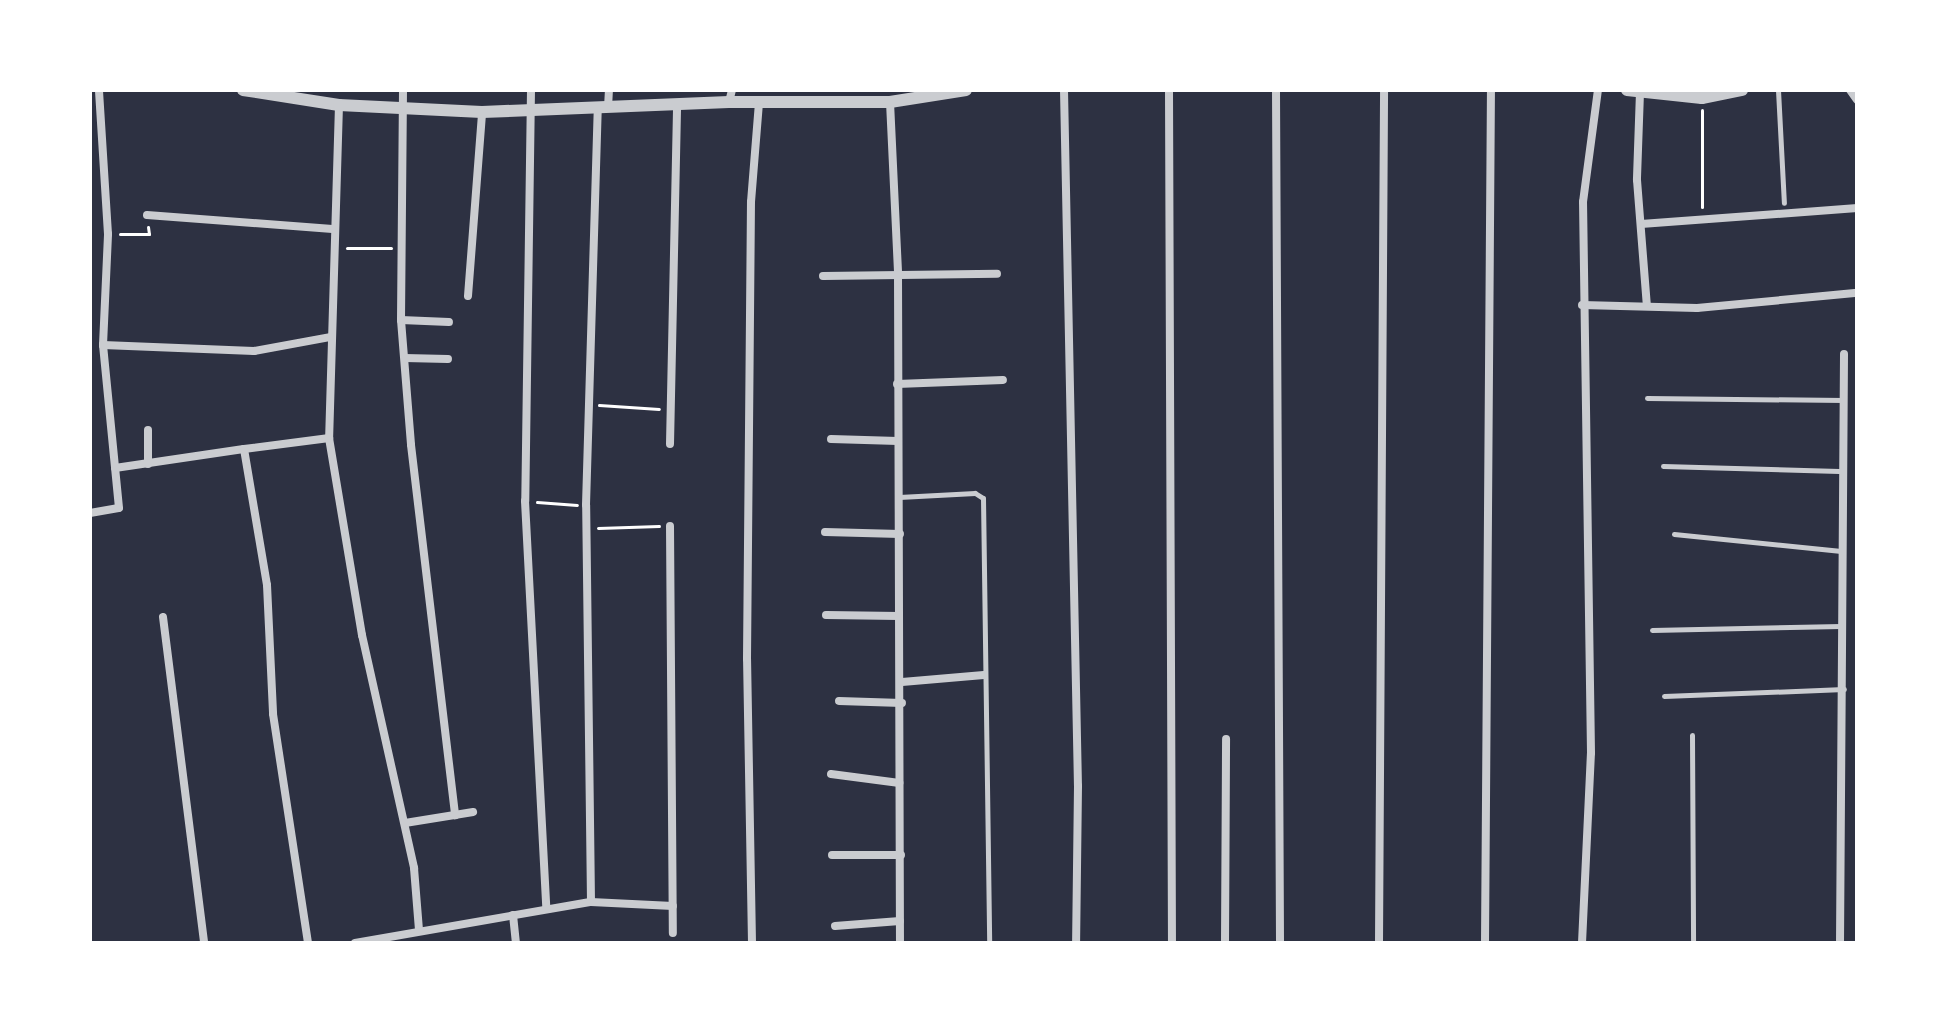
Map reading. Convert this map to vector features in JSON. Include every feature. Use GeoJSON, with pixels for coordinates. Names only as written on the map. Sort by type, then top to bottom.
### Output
{"type":"FeatureCollection","features":[{"type":"Feature","properties":{"kind":"street"},"geometry":{"type":"LineString","coordinates":[[90,513],[115,513],[119,508],[103,345],[108,234],[99,90]]}},
{"type":"Feature","properties":{"kind":"street"},"geometry":{"type":"LineString","coordinates":[[243,90],[339,105],[482,112],[530,108],[682,106],[730,96],[759,102],[890,102],[966,90]]}},
{"type":"Feature","properties":{"kind":"street"},"geometry":{"type":"LineString","coordinates":[[403,90],[401,320],[411,445],[455,815]]}},
{"type":"Feature","properties":{"kind":"street"},"geometry":{"type":"LineString","coordinates":[[531,90],[525,501],[546,908]]}},
{"type":"Feature","properties":{"kind":"street"},"geometry":{"type":"LineString","coordinates":[[591,902],[586,505],[603,108],[609,90]]}},
{"type":"Feature","properties":{"kind":"street"},"geometry":{"type":"LineString","coordinates":[[670,444],[682,106],[688,90]]}},
{"type":"Feature","properties":{"kind":"street"},"geometry":{"type":"LineString","coordinates":[[1064,90],[1078,786],[1076,943]]}},
{"type":"Feature","properties":{"kind":"street"},"geometry":{"type":"LineString","coordinates":[[1169,90],[1172,943]]}},
{"type":"Feature","properties":{"kind":"street"},"geometry":{"type":"LineString","coordinates":[[1276,90],[1280,943]]}},
{"type":"Feature","properties":{"kind":"street"},"geometry":{"type":"LineString","coordinates":[[1379,943],[1384,90]]}},
{"type":"Feature","properties":{"kind":"street"},"geometry":{"type":"LineString","coordinates":[[1485,943],[1491,90]]}},
{"type":"Feature","properties":{"kind":"street"},"geometry":{"type":"LineString","coordinates":[[1582,943],[1591,753],[1582,305],[1583,202],[1598,90]]}},
{"type":"Feature","properties":{"kind":"street"},"geometry":{"type":"LineString","coordinates":[[1647,306],[1641,224],[1640,91],[1702,98],[1742,90]]}},
{"type":"Feature","properties":{"kind":"street"},"geometry":{"type":"LineString","coordinates":[[1850,90],[1857,100]]}},
{"type":"Feature","properties":{"kind":"street"},"geometry":{"type":"LineString","coordinates":[[752,943],[747,659],[751,202],[759,102]]}},
{"type":"Feature","properties":{"kind":"street"},"geometry":{"type":"LineString","coordinates":[[890,102],[898,274],[902,682],[900,943]]}},
{"type":"Feature","properties":{"kind":"street"},"geometry":{"type":"LineString","coordinates":[[339,105],[331,248],[329,438],[362,635],[405,823],[419,930]]}},
{"type":"Feature","properties":{"kind":"street"},"geometry":{"type":"LineString","coordinates":[[468,296],[482,112]]}},
{"type":"Feature","properties":{"kind":"street"},"geometry":{"type":"LineString","coordinates":[[1641,224],[1857,208]]}},
{"type":"Feature","properties":{"kind":"street"},"geometry":{"type":"LineString","coordinates":[[147,215],[332,229]]}},
{"type":"Feature","properties":{"kind":"street"},"geometry":{"type":"LineString","coordinates":[[823,276],[997,274]]}},
{"type":"Feature","properties":{"kind":"street"},"geometry":{"type":"LineString","coordinates":[[1582,305],[1781,304],[1857,293]]}},
{"type":"Feature","properties":{"kind":"street"},"geometry":{"type":"LineString","coordinates":[[401,320],[449,322]]}},
{"type":"Feature","properties":{"kind":"street"},"geometry":{"type":"LineString","coordinates":[[103,345],[254,351],[330,337]]}},
{"type":"Feature","properties":{"kind":"street"},"geometry":{"type":"LineString","coordinates":[[1840,943],[1838,760],[1845,689],[1839,471],[1845,400],[1844,354]]}},
{"type":"Feature","properties":{"kind":"street"},"geometry":{"type":"LineString","coordinates":[[405,358],[448,359]]}},
{"type":"Feature","properties":{"kind":"street"},"geometry":{"type":"LineString","coordinates":[[897,384],[1003,380]]}},
{"type":"Feature","properties":{"kind":"street"},"geometry":{"type":"LineString","coordinates":[[148,430],[148,464]]}},
{"type":"Feature","properties":{"kind":"street"},"geometry":{"type":"LineString","coordinates":[[115,468],[329,438]]}},
{"type":"Feature","properties":{"kind":"street"},"geometry":{"type":"LineString","coordinates":[[831,439],[898,441]]}},
{"type":"Feature","properties":{"kind":"street"},"geometry":{"type":"LineString","coordinates":[[244,449],[267,585],[273,714],[308,943]]}},
{"type":"Feature","properties":{"kind":"street"},"geometry":{"type":"LineString","coordinates":[[670,526],[673,933]]}},
{"type":"Feature","properties":{"kind":"street"},"geometry":{"type":"LineString","coordinates":[[825,532],[900,534]]}},
{"type":"Feature","properties":{"kind":"street"},"geometry":{"type":"LineString","coordinates":[[826,615],[899,616]]}},
{"type":"Feature","properties":{"kind":"street"},"geometry":{"type":"LineString","coordinates":[[163,617],[204,943]]}},
{"type":"Feature","properties":{"kind":"street"},"geometry":{"type":"LineString","coordinates":[[902,682],[984,675]]}},
{"type":"Feature","properties":{"kind":"street"},"geometry":{"type":"LineString","coordinates":[[839,701],[902,703]]}},
{"type":"Feature","properties":{"kind":"street"},"geometry":{"type":"LineString","coordinates":[[1225,943],[1226,739]]}},
{"type":"Feature","properties":{"kind":"street"},"geometry":{"type":"LineString","coordinates":[[831,774],[899,783]]}},
{"type":"Feature","properties":{"kind":"street"},"geometry":{"type":"LineString","coordinates":[[405,823],[473,812]]}},
{"type":"Feature","properties":{"kind":"street"},"geometry":{"type":"LineString","coordinates":[[832,855],[901,855]]}},
{"type":"Feature","properties":{"kind":"street"},"geometry":{"type":"LineString","coordinates":[[355,943],[591,902],[673,906]]}},
{"type":"Feature","properties":{"kind":"street"},"geometry":{"type":"LineString","coordinates":[[513,915],[516,943]]}},
{"type":"Feature","properties":{"kind":"street"},"geometry":{"type":"LineString","coordinates":[[835,926],[900,921]]}},
{"type":"Feature","properties":{"kind":"lane"},"geometry":{"type":"LineString","coordinates":[[1778,90],[1784,203]]}},
{"type":"Feature","properties":{"kind":"lane"},"geometry":{"type":"LineString","coordinates":[[1647,398],[1845,400]]}},
{"type":"Feature","properties":{"kind":"lane"},"geometry":{"type":"LineString","coordinates":[[1663,466],[1839,471]]}},
{"type":"Feature","properties":{"kind":"lane"},"geometry":{"type":"LineString","coordinates":[[898,497],[975,493],[983,498],[989,943]]}},
{"type":"Feature","properties":{"kind":"lane"},"geometry":{"type":"LineString","coordinates":[[1674,534],[1841,551]]}},
{"type":"Feature","properties":{"kind":"lane"},"geometry":{"type":"LineString","coordinates":[[1652,630],[1842,626]]}},
{"type":"Feature","properties":{"kind":"lane"},"geometry":{"type":"LineString","coordinates":[[1664,696],[1845,689]]}},
{"type":"Feature","properties":{"kind":"lane"},"geometry":{"type":"LineString","coordinates":[[1692,735],[1693,943]]}},
{"type":"Feature","properties":{"kind":"path"},"geometry":{"type":"LineString","coordinates":[[1702,98],[1702,220]]}},
{"type":"Feature","properties":{"kind":"path"},"geometry":{"type":"LineString","coordinates":[[108,234],[149,234],[147,215]]}},
{"type":"Feature","properties":{"kind":"path"},"geometry":{"type":"LineString","coordinates":[[331,248],[404,248]]}},
{"type":"Feature","properties":{"kind":"path"},"geometry":{"type":"LineString","coordinates":[[591,405],[671,410]]}},
{"type":"Feature","properties":{"kind":"path"},"geometry":{"type":"LineString","coordinates":[[525,501],[586,505]]}},
{"type":"Feature","properties":{"kind":"path"},"geometry":{"type":"LineString","coordinates":[[587,528],[670,526]]}}]}
